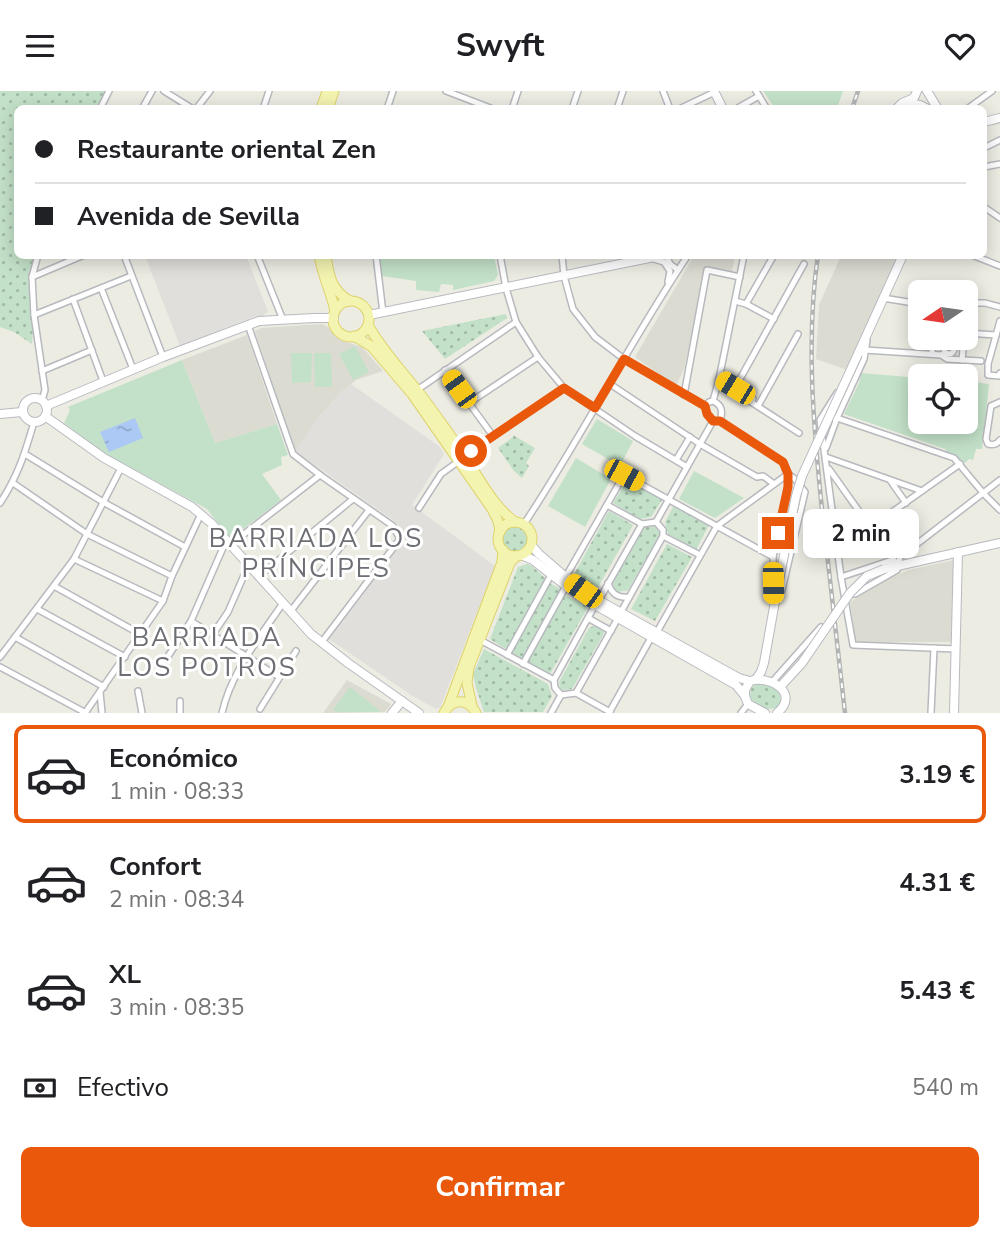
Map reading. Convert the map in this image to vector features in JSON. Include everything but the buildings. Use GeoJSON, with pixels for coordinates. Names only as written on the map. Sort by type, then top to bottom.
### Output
{"type":"FeatureCollection","features":[{"type":"Feature","properties":{"kind":"main road"},"geometry":{"type":"LineString","coordinates":[[321,259],[326,285],[333,299],[338,330],[348,336],[354,336],[363,332],[368,320]]}},
{"type":"Feature","properties":{"kind":"main road"},"geometry":{"type":"LineString","coordinates":[[326,259],[333,285],[340,295],[360,303],[367,310],[368,320],[377,341],[417,390],[462,458],[498,521],[499,541],[503,550],[502,562],[445,711]]}},
{"type":"Feature","properties":{"kind":"main road"},"geometry":{"type":"LineString","coordinates":[[334,315],[341,304],[350,301]]}},
{"type":"Feature","properties":{"kind":"main road"},"geometry":{"type":"LineString","coordinates":[[354,336],[372,346],[506,515],[531,533],[531,545],[510,563],[467,677],[474,709]]}},
{"type":"Feature","properties":{"kind":"main road"},"geometry":{"type":"LineString","coordinates":[[500,532],[506,524],[520,523]]}},
{"type":"Feature","properties":{"kind":"main road"},"geometry":{"type":"LineString","coordinates":[[503,550],[511,555],[519,555]]}},
{"type":"Feature","properties":{"kind":"main road"},"geometry":{"type":"LineString","coordinates":[[445,711],[452,703],[463,701],[474,709]]}},
{"type":"Feature","properties":{"kind":"street"},"geometry":{"type":"LineString","coordinates":[[164,91],[188,105]]}},
{"type":"Feature","properties":{"kind":"street"},"geometry":{"type":"LineString","coordinates":[[198,105],[210,91]]}},
{"type":"Feature","properties":{"kind":"street"},"geometry":{"type":"LineString","coordinates":[[446,91],[483,105]]}},
{"type":"Feature","properties":{"kind":"street"},"geometry":{"type":"LineString","coordinates":[[471,100],[475,91]]}},
{"type":"Feature","properties":{"kind":"street"},"geometry":{"type":"LineString","coordinates":[[901,105],[914,98],[917,91]]}},
{"type":"Feature","properties":{"kind":"street"},"geometry":{"type":"LineString","coordinates":[[973,105],[992,91]]}},
{"type":"Feature","properties":{"kind":"street"},"geometry":{"type":"LineString","coordinates":[[687,105],[715,92]]}},
{"type":"Feature","properties":{"kind":"street"},"geometry":{"type":"LineString","coordinates":[[741,105],[757,93]]}},
{"type":"Feature","properties":{"kind":"street"},"geometry":{"type":"LineString","coordinates":[[37,259],[32,277],[34,315],[45,390],[44,407],[41,420],[34,422],[26,419],[22,408],[26,400],[34,397],[44,407],[91,450],[192,507],[211,523],[321,643],[419,712]]}},
{"type":"Feature","properties":{"kind":"street"},"geometry":{"type":"LineString","coordinates":[[32,277],[68,259]]}},
{"type":"Feature","properties":{"kind":"street"},"geometry":{"type":"LineString","coordinates":[[125,259],[163,356]]}},
{"type":"Feature","properties":{"kind":"street"},"geometry":{"type":"LineString","coordinates":[[259,259],[283,320]]}},
{"type":"Feature","properties":{"kind":"street"},"geometry":{"type":"LineString","coordinates":[[376,259],[383,313]]}},
{"type":"Feature","properties":{"kind":"street"},"geometry":{"type":"LineString","coordinates":[[501,259],[516,322],[538,357],[564,388],[687,467]]}},
{"type":"Feature","properties":{"kind":"street"},"geometry":{"type":"LineString","coordinates":[[562,259],[573,309],[595,337],[624,359],[705,406],[707,414],[716,421],[783,462],[788,474],[788,487],[773,557],[774,607]]}},
{"type":"Feature","properties":{"kind":"street"},"geometry":{"type":"LineString","coordinates":[[368,320],[383,313],[479,292],[649,259]]}},
{"type":"Feature","properties":{"kind":"street"},"geometry":{"type":"LineString","coordinates":[[656,259],[664,262],[670,271],[667,285]]}},
{"type":"Feature","properties":{"kind":"street"},"geometry":{"type":"LineString","coordinates":[[667,259],[678,270]]}},
{"type":"Feature","properties":{"kind":"street"},"geometry":{"type":"LineString","coordinates":[[520,523],[595,408],[667,285],[685,259]]}},
{"type":"Feature","properties":{"kind":"street"},"geometry":{"type":"LineString","coordinates":[[713,401],[743,259]]}},
{"type":"Feature","properties":{"kind":"street"},"geometry":{"type":"LineString","coordinates":[[746,304],[772,259]]}},
{"type":"Feature","properties":{"kind":"street"},"geometry":{"type":"LineString","coordinates":[[901,259],[868,331],[820,420],[841,577],[853,645],[956,649]]}},
{"type":"Feature","properties":{"kind":"street"},"geometry":{"type":"LineString","coordinates":[[981,259],[1000,267]]}},
{"type":"Feature","properties":{"kind":"street"},"geometry":{"type":"LineString","coordinates":[[735,388],[804,264]]}},
{"type":"Feature","properties":{"kind":"street"},"geometry":{"type":"LineString","coordinates":[[684,395],[707,270],[740,277]]}},
{"type":"Feature","properties":{"kind":"street"},"geometry":{"type":"LineString","coordinates":[[34,315],[131,276]]}},
{"type":"Feature","properties":{"kind":"street"},"geometry":{"type":"LineString","coordinates":[[101,288],[133,369]]}},
{"type":"Feature","properties":{"kind":"street"},"geometry":{"type":"LineString","coordinates":[[73,299],[103,381]]}},
{"type":"Feature","properties":{"kind":"street"},"geometry":{"type":"LineString","coordinates":[[883,299],[908,302]]}},
{"type":"Feature","properties":{"kind":"street"},"geometry":{"type":"LineString","coordinates":[[735,301],[774,319]]}},
{"type":"Feature","properties":{"kind":"street"},"geometry":{"type":"LineString","coordinates":[[978,303],[1000,307]]}},
{"type":"Feature","properties":{"kind":"street"},"geometry":{"type":"LineString","coordinates":[[44,407],[163,356],[259,321],[334,315]]}},
{"type":"Feature","properties":{"kind":"street"},"geometry":{"type":"LineString","coordinates":[[1000,321],[988,364],[988,375],[999,376],[1000,373]]}},
{"type":"Feature","properties":{"kind":"street"},"geometry":{"type":"LineString","coordinates":[[417,390],[516,322]]}},
{"type":"Feature","properties":{"kind":"street"},"geometry":{"type":"LineString","coordinates":[[248,325],[293,454],[393,526],[400,539],[321,643]]}},
{"type":"Feature","properties":{"kind":"street"},"geometry":{"type":"LineString","coordinates":[[741,712],[747,700],[745,690],[761,672],[764,663],[802,476],[862,352],[868,331]]}},
{"type":"Feature","properties":{"kind":"street"},"geometry":{"type":"LineString","coordinates":[[758,406],[798,334]]}},
{"type":"Feature","properties":{"kind":"street"},"geometry":{"type":"LineString","coordinates":[[978,334],[996,335]]}},
{"type":"Feature","properties":{"kind":"street"},"geometry":{"type":"LineString","coordinates":[[42,370],[92,350]]}},
{"type":"Feature","properties":{"kind":"street"},"geometry":{"type":"LineString","coordinates":[[932,350],[932,354]]}},
{"type":"Feature","properties":{"kind":"street"},"geometry":{"type":"LineString","coordinates":[[962,360],[963,350]]}},
{"type":"Feature","properties":{"kind":"street"},"geometry":{"type":"LineString","coordinates":[[862,352],[943,354],[947,359],[981,361]]}},
{"type":"Feature","properties":{"kind":"street"},"geometry":{"type":"LineString","coordinates":[[825,454],[837,418],[864,359],[862,352]]}},
{"type":"Feature","properties":{"kind":"street"},"geometry":{"type":"LineString","coordinates":[[469,403],[538,357]]}},
{"type":"Feature","properties":{"kind":"street"},"geometry":{"type":"LineString","coordinates":[[446,370],[494,436]]}},
{"type":"Feature","properties":{"kind":"street"},"geometry":{"type":"LineString","coordinates":[[719,379],[753,399],[751,402],[799,433]]}},
{"type":"Feature","properties":{"kind":"street"},"geometry":{"type":"LineString","coordinates":[[610,384],[700,444],[774,484]]}},
{"type":"Feature","properties":{"kind":"street"},"geometry":{"type":"LineString","coordinates":[[419,508],[442,474],[564,388]]}},
{"type":"Feature","properties":{"kind":"street"},"geometry":{"type":"LineString","coordinates":[[607,505],[642,524],[656,521],[700,444],[722,415],[718,403],[713,401],[705,406]]}},
{"type":"Feature","properties":{"kind":"street"},"geometry":{"type":"LineString","coordinates":[[1000,402],[991,406],[986,439],[988,444],[992,445],[1000,440]]}},
{"type":"Feature","properties":{"kind":"street"},"geometry":{"type":"LineString","coordinates":[[0,414],[22,412]]}},
{"type":"Feature","properties":{"kind":"street"},"geometry":{"type":"LineString","coordinates":[[820,420],[837,418],[954,458],[1000,510]]}},
{"type":"Feature","properties":{"kind":"street"},"geometry":{"type":"LineString","coordinates":[[0,503],[3,492],[13,483],[34,422]]}},
{"type":"Feature","properties":{"kind":"street"},"geometry":{"type":"LineString","coordinates":[[676,460],[690,437]]}},
{"type":"Feature","properties":{"kind":"street"},"geometry":{"type":"LineString","coordinates":[[25,453],[103,502],[185,547]]}},
{"type":"Feature","properties":{"kind":"street"},"geometry":{"type":"LineString","coordinates":[[825,454],[922,491]]}},
{"type":"Feature","properties":{"kind":"street"},"geometry":{"type":"LineString","coordinates":[[871,527],[960,464]]}},
{"type":"Feature","properties":{"kind":"street"},"geometry":{"type":"LineString","coordinates":[[828,467],[898,566]]}},
{"type":"Feature","properties":{"kind":"street"},"geometry":{"type":"LineString","coordinates":[[0,657],[74,559],[121,468]]}},
{"type":"Feature","properties":{"kind":"street"},"geometry":{"type":"LineString","coordinates":[[774,607],[782,590],[805,492],[788,474]]}},
{"type":"Feature","properties":{"kind":"street"},"geometry":{"type":"LineString","coordinates":[[576,693],[609,712],[716,526],[788,474]]}},
{"type":"Feature","properties":{"kind":"street"},"geometry":{"type":"LineString","coordinates":[[163,664],[191,621],[228,543],[320,475]]}},
{"type":"Feature","properties":{"kind":"street"},"geometry":{"type":"LineString","coordinates":[[523,664],[624,475],[773,557]]}},
{"type":"Feature","properties":{"kind":"street"},"geometry":{"type":"LineString","coordinates":[[890,480],[905,503]]}},
{"type":"Feature","properties":{"kind":"street"},"geometry":{"type":"LineString","coordinates":[[844,593],[855,594],[897,570],[900,557],[1000,480]]}},
{"type":"Feature","properties":{"kind":"street"},"geometry":{"type":"LineString","coordinates":[[830,482],[838,481]]}},
{"type":"Feature","properties":{"kind":"street"},"geometry":{"type":"LineString","coordinates":[[13,483],[87,534],[172,576]]}},
{"type":"Feature","properties":{"kind":"street"},"geometry":{"type":"LineString","coordinates":[[258,577],[353,499]]}},
{"type":"Feature","properties":{"kind":"street"},"geometry":{"type":"LineString","coordinates":[[290,612],[369,510]]}},
{"type":"Feature","properties":{"kind":"street"},"geometry":{"type":"LineString","coordinates":[[0,667],[85,712],[163,601],[201,514]]}},
{"type":"Feature","properties":{"kind":"street"},"geometry":{"type":"LineString","coordinates":[[642,524],[554,680],[555,688],[561,695],[576,693],[663,536],[663,530],[656,521]]}},
{"type":"Feature","properties":{"kind":"street"},"geometry":{"type":"LineString","coordinates":[[663,536],[700,555]]}},
{"type":"Feature","properties":{"kind":"street"},"geometry":{"type":"LineString","coordinates":[[519,555],[533,560],[551,575],[597,603],[739,678],[774,683],[802,663],[850,593],[867,576],[884,569],[1000,543]]}},
{"type":"Feature","properties":{"kind":"street"},"geometry":{"type":"LineString","coordinates":[[531,545],[565,582]]}},
{"type":"Feature","properties":{"kind":"street"},"geometry":{"type":"LineString","coordinates":[[954,712],[958,552]]}},
{"type":"Feature","properties":{"kind":"street"},"geometry":{"type":"LineString","coordinates":[[74,559],[163,601]]}},
{"type":"Feature","properties":{"kind":"street"},"geometry":{"type":"LineString","coordinates":[[841,577],[889,561],[898,566]]}},
{"type":"Feature","properties":{"kind":"street"},"geometry":{"type":"LineString","coordinates":[[214,634],[228,612],[248,566]]}},
{"type":"Feature","properties":{"kind":"street"},"geometry":{"type":"LineString","coordinates":[[507,655],[551,575]]}},
{"type":"Feature","properties":{"kind":"street"},"geometry":{"type":"LineString","coordinates":[[608,583],[617,596],[629,597]]}},
{"type":"Feature","properties":{"kind":"street"},"geometry":{"type":"LineString","coordinates":[[54,586],[140,634]]}},
{"type":"Feature","properties":{"kind":"street"},"geometry":{"type":"LineString","coordinates":[[222,712],[226,697],[247,657],[283,603]]}},
{"type":"Feature","properties":{"kind":"street"},"geometry":{"type":"LineString","coordinates":[[37,608],[125,657]]}},
{"type":"Feature","properties":{"kind":"street"},"geometry":{"type":"LineString","coordinates":[[588,618],[611,631]]}},
{"type":"Feature","properties":{"kind":"street"},"geometry":{"type":"LineString","coordinates":[[191,621],[279,677]]}},
{"type":"Feature","properties":{"kind":"street"},"geometry":{"type":"LineString","coordinates":[[774,683],[821,627]]}},
{"type":"Feature","properties":{"kind":"street"},"geometry":{"type":"LineString","coordinates":[[655,634],[736,685],[747,700],[763,712]]}},
{"type":"Feature","properties":{"kind":"street"},"geometry":{"type":"LineString","coordinates":[[15,637],[102,689]]}},
{"type":"Feature","properties":{"kind":"street"},"geometry":{"type":"LineString","coordinates":[[480,640],[554,680]]}},
{"type":"Feature","properties":{"kind":"street"},"geometry":{"type":"LineString","coordinates":[[932,712],[934,648]]}},
{"type":"Feature","properties":{"kind":"street"},"geometry":{"type":"LineString","coordinates":[[260,709],[296,651]]}},
{"type":"Feature","properties":{"kind":"street"},"geometry":{"type":"LineString","coordinates":[[764,663],[774,683],[785,695],[783,708],[776,712]]}},
{"type":"Feature","properties":{"kind":"street"},"geometry":{"type":"LineString","coordinates":[[102,689],[102,712]]}},
{"type":"Feature","properties":{"kind":"street"},"geometry":{"type":"LineString","coordinates":[[138,691],[142,712]]}},
{"type":"Feature","properties":{"kind":"street"},"geometry":{"type":"LineString","coordinates":[[551,712],[561,695]]}},
{"type":"Feature","properties":{"kind":"street"},"geometry":{"type":"LineString","coordinates":[[180,701],[180,712]]}},
{"type":"Feature","properties":{"kind":"street"},"geometry":{"type":"LineString","coordinates":[[393,712],[402,701]]}},
{"type":"Feature","properties":{"kind":"street"},"geometry":{"type":"LineString","coordinates":[[411,706],[428,712]]}},
{"type":"Feature","properties":{"kind":"shaded area"},"geometry":{"type":"Polygon","coordinates":[[[146,259],[247,259],[268,311],[263,316],[256,316],[180,346],[146,259]]]}},
{"type":"Feature","properties":{"kind":"shaded area"},"geometry":{"type":"Polygon","coordinates":[[[692,259],[734,259],[732,272],[706,268],[684,369],[676,386],[635,357],[692,259]]]}},
{"type":"Feature","properties":{"kind":"shaded area"},"geometry":{"type":"Polygon","coordinates":[[[840,259],[897,259],[847,370],[816,359],[819,305],[840,259]]]}},
{"type":"Feature","properties":{"kind":"shaded area"},"geometry":{"type":"Polygon","coordinates":[[[322,324],[340,340],[362,347],[383,371],[356,380],[341,392],[320,415],[295,451],[255,331],[261,328],[322,324]]]}},
{"type":"Feature","properties":{"kind":"shaded area"},"geometry":{"type":"Polygon","coordinates":[[[247,335],[277,424],[215,443],[182,360],[247,335]]]}},
{"type":"Feature","properties":{"kind":"shaded area"},"geometry":{"type":"Polygon","coordinates":[[[351,384],[440,447],[444,454],[412,505],[495,566],[440,708],[436,709],[414,697],[329,639],[405,539],[397,523],[295,451],[316,419],[351,384]]]}},
{"type":"Feature","properties":{"kind":"shaded area"},"geometry":{"type":"Polygon","coordinates":[[[954,560],[951,642],[856,642],[850,602],[888,579],[909,570],[954,560]]]}},
{"type":"Feature","properties":{"kind":"shaded area"},"geometry":{"type":"Polygon","coordinates":[[[347,680],[391,704],[385,712],[323,713],[347,680]]]}},
{"type":"Feature","properties":{"kind":"green space"},"geometry":{"type":"Polygon","coordinates":[[[0,91],[109,91],[102,105],[14,105],[14,259],[37,259],[32,277],[32,344],[14,332],[0,327],[0,91]]]}},
{"type":"Feature","properties":{"kind":"green space"},"geometry":{"type":"Polygon","coordinates":[[[763,91],[843,91],[838,105],[773,105],[763,91]]]}},
{"type":"Feature","properties":{"kind":"green space"},"geometry":{"type":"Polygon","coordinates":[[[380,259],[495,259],[498,275],[494,281],[453,290],[453,285],[441,284],[439,292],[416,290],[416,281],[382,276],[380,259]]]}},
{"type":"Feature","properties":{"kind":"green space"},"geometry":{"type":"Polygon","coordinates":[[[506,314],[507,318],[445,359],[422,331],[506,314]]]}},
{"type":"Feature","properties":{"kind":"green space"},"geometry":{"type":"Polygon","coordinates":[[[355,346],[369,372],[353,380],[339,354],[355,346]]]}},
{"type":"Feature","properties":{"kind":"green space"},"geometry":{"type":"Polygon","coordinates":[[[291,353],[312,353],[311,382],[292,383],[291,353]]]}},
{"type":"Feature","properties":{"kind":"green space"},"geometry":{"type":"Polygon","coordinates":[[[314,353],[331,353],[332,387],[315,387],[314,353]]]}},
{"type":"Feature","properties":{"kind":"green space"},"geometry":{"type":"Polygon","coordinates":[[[182,360],[215,443],[277,424],[288,455],[281,457],[282,465],[262,474],[281,500],[230,539],[207,509],[100,451],[64,423],[70,410],[68,407],[182,360]]]}},
{"type":"Feature","properties":{"kind":"green space"},"geometry":{"type":"Polygon","coordinates":[[[861,373],[908,377],[908,434],[978,434],[978,383],[989,384],[982,449],[976,449],[973,460],[969,459],[965,463],[947,453],[945,449],[844,414],[861,373]]]}},
{"type":"Feature","properties":{"kind":"green space"},"geometry":{"type":"Polygon","coordinates":[[[597,419],[633,441],[620,466],[582,444],[597,419]]]}},
{"type":"Feature","properties":{"kind":"green space"},"geometry":{"type":"Polygon","coordinates":[[[513,435],[535,448],[526,463],[529,466],[522,478],[498,448],[513,435]]]}},
{"type":"Feature","properties":{"kind":"green space"},"geometry":{"type":"Polygon","coordinates":[[[576,458],[611,479],[585,527],[548,506],[576,458]]]}},
{"type":"Feature","properties":{"kind":"green space"},"geometry":{"type":"Polygon","coordinates":[[[694,471],[744,498],[715,518],[679,499],[694,471]]]}},
{"type":"Feature","properties":{"kind":"green space"},"geometry":{"type":"Polygon","coordinates":[[[627,480],[662,500],[651,517],[640,519],[613,503],[627,480]]]}},
{"type":"Feature","properties":{"kind":"green space"},"geometry":{"type":"Polygon","coordinates":[[[674,505],[709,525],[696,550],[668,534],[665,522],[674,505]]]}},
{"type":"Feature","properties":{"kind":"green space"},"geometry":{"type":"Polygon","coordinates":[[[609,511],[633,525],[596,591],[573,576],[609,511]]]}},
{"type":"Feature","properties":{"kind":"green space"},"geometry":{"type":"Polygon","coordinates":[[[516,526],[525,530],[529,539],[525,548],[516,552],[507,548],[503,539],[507,530],[516,526]]]}},
{"type":"Feature","properties":{"kind":"green space"},"geometry":{"type":"Polygon","coordinates":[[[645,526],[655,527],[659,536],[628,590],[618,592],[613,583],[645,526]]]}},
{"type":"Feature","properties":{"kind":"green space"},"geometry":{"type":"Polygon","coordinates":[[[667,544],[692,557],[655,621],[631,609],[667,544]]]}},
{"type":"Feature","properties":{"kind":"green space"},"geometry":{"type":"Polygon","coordinates":[[[527,564],[547,580],[507,650],[490,639],[518,567],[527,564]]]}},
{"type":"Feature","properties":{"kind":"green space"},"geometry":{"type":"Polygon","coordinates":[[[548,582],[562,590],[523,659],[510,652],[548,582]]]}},
{"type":"Feature","properties":{"kind":"green space"},"geometry":{"type":"Polygon","coordinates":[[[563,594],[588,607],[550,674],[526,661],[563,594]]]}},
{"type":"Feature","properties":{"kind":"green space"},"geometry":{"type":"Polygon","coordinates":[[[600,627],[603,635],[572,689],[562,690],[559,682],[589,628],[600,627]]]}},
{"type":"Feature","properties":{"kind":"green space"},"geometry":{"type":"Polygon","coordinates":[[[484,649],[548,684],[552,696],[543,712],[484,712],[473,674],[484,649]]]}},
{"type":"Feature","properties":{"kind":"green space"},"geometry":{"type":"Polygon","coordinates":[[[758,683],[777,691],[780,698],[776,708],[762,707],[750,698],[751,688],[758,683]]]}},
{"type":"Feature","properties":{"kind":"green space"},"geometry":{"type":"Polygon","coordinates":[[[350,687],[380,711],[333,710],[350,687]]]}},
{"type":"Feature","properties":{"kind":"water"},"geometry":{"type":"Polygon","coordinates":[[[135,418],[143,438],[109,452],[100,432],[135,418]]]}},
{"type":"Feature","properties":{"kind":"railway"},"geometry":{"type":"LineString","coordinates":[[853,105],[858,91]]}},
{"type":"Feature","properties":{"kind":"railway"},"geometry":{"type":"LineString","coordinates":[[817,259],[812,316],[813,409],[845,713]]}},
{"type":"Feature","properties":{"kind":"district","name":"BARRIADA LOS PRÍNCIPES"},"geometry":{"type":"Point","coordinates":[316,552]}},
{"type":"Feature","properties":{"kind":"district","name":"BARRIADA LOS POTROS"},"geometry":{"type":"Point","coordinates":[207,652]}},
{"type":"Feature","properties":{"kind":"route"},"geometry":{"type":"LineString","coordinates":[[471,451],[564,388],[595,408],[624,359],[705,406],[713,421],[720,421],[783,462],[788,474],[788,487],[778,533]]}}]}
